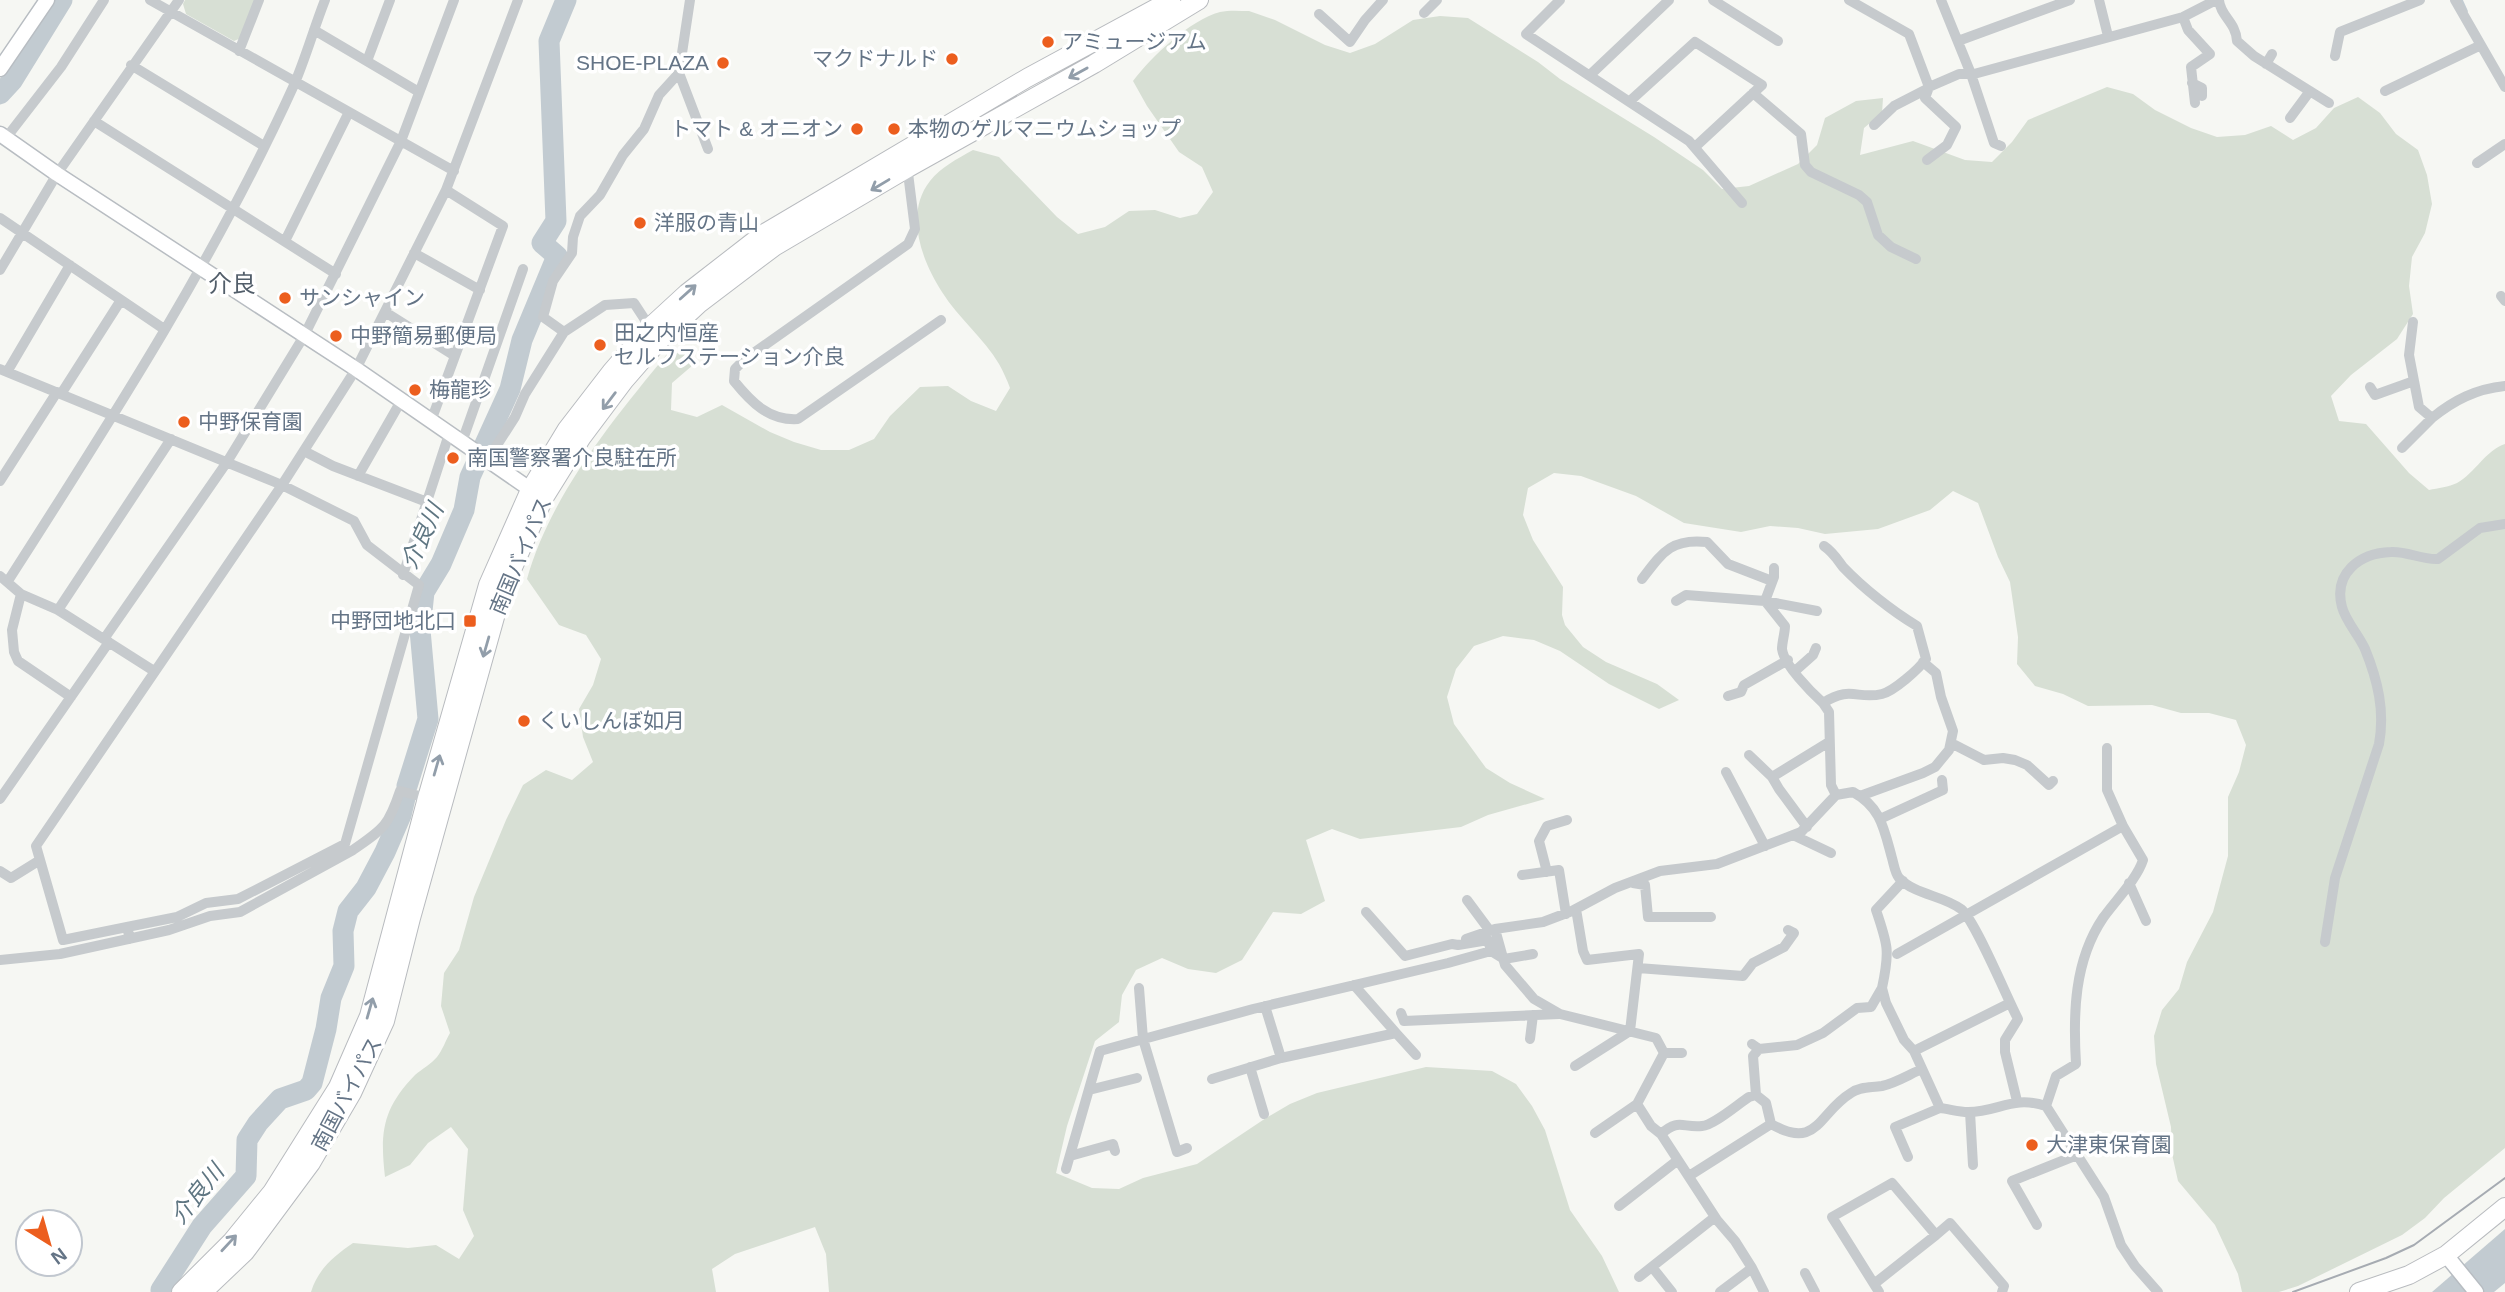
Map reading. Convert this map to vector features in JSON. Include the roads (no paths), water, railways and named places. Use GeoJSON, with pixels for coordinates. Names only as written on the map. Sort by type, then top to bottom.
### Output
{"type":"FeatureCollection","features":[{"type":"Feature","properties":{"kind":"highway","name":"南国バイパス"},"geometry":{"type":"LineString","coordinates":[[905,160],[1027,78],[1171,0]]}},
{"type":"Feature","properties":{"kind":"highway","name":"南国バイパス"},"geometry":{"type":"LineString","coordinates":[[181,1292],[232,1241],[272,1192],[338,1087],[369,1016],[427,798],[488,585],[537,494],[567,429],[611,372],[654,335],[706,276],[763,234],[1094,64],[1199,0]]}},
{"type":"Feature","properties":{"kind":"highway","name":"南国バイパス"},"geometry":{"type":"LineString","coordinates":[[203,1292],[245,1252],[311,1163],[352,1093],[385,1021],[502,592],[537,494]]}},
{"type":"Feature","properties":{"kind":"highway"},"geometry":{"type":"LineString","coordinates":[[2359,1292],[2451,1262],[2505,1207]]}},
{"type":"Feature","properties":{"kind":"street"},"geometry":{"type":"LineString","coordinates":[[0,69],[47,0]]}},
{"type":"Feature","properties":{"kind":"street"},"geometry":{"type":"LineString","coordinates":[[104,0],[61,67],[3,136],[356,369],[537,494]]}},
{"type":"Feature","properties":{"kind":"street"},"geometry":{"type":"LineString","coordinates":[[150,0],[454,171]]}},
{"type":"Feature","properties":{"kind":"street"},"geometry":{"type":"LineString","coordinates":[[0,270],[57,174],[179,0]]}},
{"type":"Feature","properties":{"kind":"street"},"geometry":{"type":"LineString","coordinates":[[239,51],[259,0]]}},
{"type":"Feature","properties":{"kind":"street"},"geometry":{"type":"LineString","coordinates":[[154,671],[58,610],[22,594],[4,578],[114,416],[234,208],[295,82],[325,0]]}},
{"type":"Feature","properties":{"kind":"street"},"geometry":{"type":"LineString","coordinates":[[367,61],[390,0]]}},
{"type":"Feature","properties":{"kind":"street"},"geometry":{"type":"LineString","coordinates":[[0,799],[71,697],[226,462],[304,336],[401,141],[454,0]]}},
{"type":"Feature","properties":{"kind":"street"},"geometry":{"type":"LineString","coordinates":[[70,265],[3,372],[282,485],[354,521],[367,545],[419,586],[345,844],[238,899],[206,903],[177,917],[63,940],[36,846],[147,687],[154,671],[282,485],[356,369],[446,190],[518,0]]}},
{"type":"Feature","properties":{"kind":"street"},"geometry":{"type":"LineString","coordinates":[[690,0],[678,73],[708,149]]}},
{"type":"Feature","properties":{"kind":"street"},"geometry":{"type":"LineString","coordinates":[[1319,14],[1350,42],[1383,0]]}},
{"type":"Feature","properties":{"kind":"street"},"geometry":{"type":"LineString","coordinates":[[1423,13],[1437,0]]}},
{"type":"Feature","properties":{"kind":"street"},"geometry":{"type":"LineString","coordinates":[[1560,0],[1526,34],[1689,141],[1742,202]]}},
{"type":"Feature","properties":{"kind":"street"},"geometry":{"type":"LineString","coordinates":[[1590,75],[1669,0]]}},
{"type":"Feature","properties":{"kind":"street"},"geometry":{"type":"LineString","coordinates":[[1713,0],[1778,41]]}},
{"type":"Feature","properties":{"kind":"street"},"geometry":{"type":"LineString","coordinates":[[1849,0],[1909,34],[1929,87],[1925,98],[1956,127],[1947,145],[1927,160]]}},
{"type":"Feature","properties":{"kind":"street"},"geometry":{"type":"LineString","coordinates":[[1941,0],[1971,74],[1994,143],[2001,146]]}},
{"type":"Feature","properties":{"kind":"street"},"geometry":{"type":"LineString","coordinates":[[1958,41],[2070,0]]}},
{"type":"Feature","properties":{"kind":"street"},"geometry":{"type":"LineString","coordinates":[[2099,0],[2108,36]]}},
{"type":"Feature","properties":{"kind":"street"},"geometry":{"type":"LineString","coordinates":[[1874,125],[1894,106],[1959,74],[1971,74],[2183,17],[2218,0],[2236,30],[2237,41],[2266,64],[2329,103]]}},
{"type":"Feature","properties":{"kind":"street"},"geometry":{"type":"LineString","coordinates":[[2335,56],[2340,32],[2420,0]]}},
{"type":"Feature","properties":{"kind":"street"},"geometry":{"type":"LineString","coordinates":[[2455,0],[2479,46],[2505,87]]}},
{"type":"Feature","properties":{"kind":"street"},"geometry":{"type":"LineString","coordinates":[[2183,17],[2188,30],[2210,54],[2192,67],[2192,83],[2198,99]]}},
{"type":"Feature","properties":{"kind":"street"},"geometry":{"type":"LineString","coordinates":[[314,30],[419,92]]}},
{"type":"Feature","properties":{"kind":"street"},"geometry":{"type":"LineString","coordinates":[[1630,101],[1695,42],[1762,85],[1695,147]]}},
{"type":"Feature","properties":{"kind":"street"},"geometry":{"type":"LineString","coordinates":[[2385,91],[2479,46]]}},
{"type":"Feature","properties":{"kind":"street"},"geometry":{"type":"LineString","coordinates":[[2266,64],[2273,54]]}},
{"type":"Feature","properties":{"kind":"street"},"geometry":{"type":"LineString","coordinates":[[131,65],[264,146]]}},
{"type":"Feature","properties":{"kind":"street"},"geometry":{"type":"LineString","coordinates":[[564,332],[543,317],[553,281],[572,253],[573,237],[580,216],[600,195],[623,155],[644,129],[659,95],[678,73]]}},
{"type":"Feature","properties":{"kind":"street"},"geometry":{"type":"LineString","coordinates":[[2290,118],[2310,91]]}},
{"type":"Feature","properties":{"kind":"street"},"geometry":{"type":"LineString","coordinates":[[1753,93],[1801,134],[1805,165],[1811,172],[1859,195],[1867,202],[1878,235],[1891,247],[1916,259]]}},
{"type":"Feature","properties":{"kind":"street"},"geometry":{"type":"LineString","coordinates":[[285,241],[349,112]]}},
{"type":"Feature","properties":{"kind":"street"},"geometry":{"type":"LineString","coordinates":[[94,121],[336,274]]}},
{"type":"Feature","properties":{"kind":"street"},"geometry":{"type":"LineString","coordinates":[[2477,163],[2505,144]]}},
{"type":"Feature","properties":{"kind":"street"},"geometry":{"type":"LineString","coordinates":[[905,160],[915,229],[908,244],[745,359],[735,369],[734,381],[748,398],[767,414],[798,419],[941,320]]}},
{"type":"Feature","properties":{"kind":"street"},"geometry":{"type":"LineString","coordinates":[[431,421],[503,226],[446,190]]}},
{"type":"Feature","properties":{"kind":"street"},"geometry":{"type":"LineString","coordinates":[[0,218],[164,329]]}},
{"type":"Feature","properties":{"kind":"street"},"geometry":{"type":"LineString","coordinates":[[414,253],[480,290]]}},
{"type":"Feature","properties":{"kind":"street"},"geometry":{"type":"LineString","coordinates":[[476,452],[523,269]]}},
{"type":"Feature","properties":{"kind":"street"},"geometry":{"type":"LineString","coordinates":[[0,481],[121,300]]}},
{"type":"Feature","properties":{"kind":"street"},"geometry":{"type":"LineString","coordinates":[[476,452],[515,417],[525,394],[564,332],[605,304],[634,303],[654,335]]}},
{"type":"Feature","properties":{"kind":"street"},"geometry":{"type":"LineString","coordinates":[[385,312],[455,356]]}},
{"type":"Feature","properties":{"kind":"street"},"geometry":{"type":"LineString","coordinates":[[2413,322],[2409,355],[2419,407],[2432,418]]}},
{"type":"Feature","properties":{"kind":"street"},"geometry":{"type":"LineString","coordinates":[[2370,387],[2375,396],[2414,381]]}},
{"type":"Feature","properties":{"kind":"street"},"geometry":{"type":"LineString","coordinates":[[2402,447],[2447,406],[2474,392],[2505,386]]}},
{"type":"Feature","properties":{"kind":"street"},"geometry":{"type":"LineString","coordinates":[[358,476],[401,401]]}},
{"type":"Feature","properties":{"kind":"street"},"geometry":{"type":"LineString","coordinates":[[403,575],[449,434]]}},
{"type":"Feature","properties":{"kind":"street"},"geometry":{"type":"LineString","coordinates":[[58,610],[171,439]]}},
{"type":"Feature","properties":{"kind":"street"},"geometry":{"type":"LineString","coordinates":[[304,451],[333,466],[427,502]]}},
{"type":"Feature","properties":{"kind":"street"},"geometry":{"type":"LineString","coordinates":[[2325,942],[2335,878],[2379,744],[2383,721],[2381,704],[2365,649],[2342,607],[2341,582],[2344,573],[2366,556],[2390,552],[2407,552],[2430,560],[2438,559],[2480,528],[2505,524]]}},
{"type":"Feature","properties":{"kind":"street"},"geometry":{"type":"LineString","coordinates":[[1642,579],[1665,550],[1692,540],[1707,542],[1728,564],[1772,581]]}},
{"type":"Feature","properties":{"kind":"street"},"geometry":{"type":"LineString","coordinates":[[1822,703],[1834,696],[1850,692],[1885,694],[1919,668],[1926,659],[1917,626],[1896,614],[1843,567],[1824,546]]}},
{"type":"Feature","properties":{"kind":"street"},"geometry":{"type":"LineString","coordinates":[[1765,601],[1774,568]]}},
{"type":"Feature","properties":{"kind":"street"},"geometry":{"type":"LineString","coordinates":[[22,594],[12,630],[14,652],[18,661],[71,697]]}},
{"type":"Feature","properties":{"kind":"street"},"geometry":{"type":"LineString","coordinates":[[1676,601],[1686,595],[1765,601],[1817,611]]}},
{"type":"Feature","properties":{"kind":"street"},"geometry":{"type":"LineString","coordinates":[[1765,601],[1785,626],[1782,648],[1794,671],[1829,712],[1833,779],[1831,785],[1836,795]]}},
{"type":"Feature","properties":{"kind":"street"},"geometry":{"type":"LineString","coordinates":[[1794,671],[1813,655],[1816,648]]}},
{"type":"Feature","properties":{"kind":"street"},"geometry":{"type":"LineString","coordinates":[[1728,696],[1741,692],[1744,685],[1788,660]]}},
{"type":"Feature","properties":{"kind":"street"},"geometry":{"type":"LineString","coordinates":[[1860,796],[1935,767],[1944,758],[1954,731],[1941,697],[1936,673],[1923,662]]}},
{"type":"Feature","properties":{"kind":"street"},"geometry":{"type":"LineString","coordinates":[[1772,776],[1829,742]]}},
{"type":"Feature","properties":{"kind":"street"},"geometry":{"type":"LineString","coordinates":[[1951,743],[1984,760],[2015,760],[2027,765],[2049,785],[2053,782]]}},
{"type":"Feature","properties":{"kind":"street"},"geometry":{"type":"LineString","coordinates":[[2046,1107],[2056,1076],[2076,1064],[2074,1035],[2079,975],[2087,945],[2140,869],[2143,860],[2123,826],[2107,790],[2107,748]]}},
{"type":"Feature","properties":{"kind":"street"},"geometry":{"type":"LineString","coordinates":[[1749,755],[1772,776],[1807,827]]}},
{"type":"Feature","properties":{"kind":"street"},"geometry":{"type":"LineString","coordinates":[[1726,772],[1765,846]]}},
{"type":"Feature","properties":{"kind":"street"},"geometry":{"type":"LineString","coordinates":[[1880,819],[1943,790],[1942,780]]}},
{"type":"Feature","properties":{"kind":"street"},"geometry":{"type":"LineString","coordinates":[[0,960],[37,958],[169,930],[210,916],[240,912],[370,838],[390,818],[400,792],[427,798]]}},
{"type":"Feature","properties":{"kind":"street"},"geometry":{"type":"LineString","coordinates":[[1366,912],[1405,956],[1492,930],[1543,922],[1660,872],[1717,864],[1793,835],[1807,827],[1836,795],[1853,792],[1878,812],[1897,876],[1912,888],[1942,897],[1966,913],[2018,1019],[2005,1040],[2004,1052],[2017,1101]]}},
{"type":"Feature","properties":{"kind":"street"},"geometry":{"type":"LineString","coordinates":[[1547,872],[1539,841],[1547,826],[1567,820]]}},
{"type":"Feature","properties":{"kind":"street"},"geometry":{"type":"LineString","coordinates":[[1897,954],[2123,826]]}},
{"type":"Feature","properties":{"kind":"street"},"geometry":{"type":"LineString","coordinates":[[1793,835],[1831,853]]}},
{"type":"Feature","properties":{"kind":"street"},"geometry":{"type":"LineString","coordinates":[[0,871],[11,878],[40,860]]}},
{"type":"Feature","properties":{"kind":"street"},"geometry":{"type":"LineString","coordinates":[[1522,875],[1559,870],[1587,960],[1639,954],[1630,1031],[1576,1066]]}},
{"type":"Feature","properties":{"kind":"street"},"geometry":{"type":"LineString","coordinates":[[1903,881],[1876,910],[1886,941],[1888,959],[1882,988],[1871,1007],[1857,1008],[1822,1033],[1797,1045],[1755,1046],[1753,1056],[1756,1095],[1766,1104],[1771,1124],[1788,1133],[1801,1134],[1814,1131],[1850,1093],[1865,1087],[1883,1086],[1922,1069]]}},
{"type":"Feature","properties":{"kind":"street"},"geometry":{"type":"LineString","coordinates":[[1629,883],[1645,885],[1648,917],[1711,916]]}},
{"type":"Feature","properties":{"kind":"street"},"geometry":{"type":"LineString","coordinates":[[2129,883],[2146,921]]}},
{"type":"Feature","properties":{"kind":"street"},"geometry":{"type":"LineString","coordinates":[[1466,900],[1492,930],[1505,965],[1534,999],[1560,1014],[1591,1024],[1656,1038],[1664,1052]]}},
{"type":"Feature","properties":{"kind":"street"},"geometry":{"type":"LineString","coordinates":[[128,927],[130,939]]}},
{"type":"Feature","properties":{"kind":"street"},"geometry":{"type":"LineString","coordinates":[[1638,968],[1743,976],[1753,963],[1784,947],[1794,933],[1788,930]]}},
{"type":"Feature","properties":{"kind":"street"},"geometry":{"type":"LineString","coordinates":[[1452,944],[1488,940],[1491,951],[1504,959],[1534,954]]}},
{"type":"Feature","properties":{"kind":"street"},"geometry":{"type":"LineString","coordinates":[[1066,1169],[1100,1051],[1265,1006],[1491,951]]}},
{"type":"Feature","properties":{"kind":"street"},"geometry":{"type":"LineString","coordinates":[[1354,985],[1416,1055]]}},
{"type":"Feature","properties":{"kind":"street"},"geometry":{"type":"LineString","coordinates":[[1139,988],[1143,1038],[1177,1152],[1187,1148]]}},
{"type":"Feature","properties":{"kind":"street"},"geometry":{"type":"LineString","coordinates":[[1882,988],[1886,1003],[1904,1040],[1914,1051],[1940,1108]]}},
{"type":"Feature","properties":{"kind":"street"},"geometry":{"type":"LineString","coordinates":[[1914,1051],[2010,1003]]}},
{"type":"Feature","properties":{"kind":"street"},"geometry":{"type":"LineString","coordinates":[[1265,1006],[1281,1058]]}},
{"type":"Feature","properties":{"kind":"street"},"geometry":{"type":"LineString","coordinates":[[1401,1013],[1404,1021],[1560,1014]]}},
{"type":"Feature","properties":{"kind":"street"},"geometry":{"type":"LineString","coordinates":[[1530,1040],[1533,1015]]}},
{"type":"Feature","properties":{"kind":"street"},"geometry":{"type":"LineString","coordinates":[[1212,1079],[1281,1058],[1396,1033]]}},
{"type":"Feature","properties":{"kind":"street"},"geometry":{"type":"LineString","coordinates":[[1664,1052],[1682,1053]]}},
{"type":"Feature","properties":{"kind":"street"},"geometry":{"type":"LineString","coordinates":[[1595,1133],[1637,1104],[1664,1052]]}},
{"type":"Feature","properties":{"kind":"street"},"geometry":{"type":"LineString","coordinates":[[1250,1067],[1264,1114]]}},
{"type":"Feature","properties":{"kind":"street"},"geometry":{"type":"LineString","coordinates":[[1089,1090],[1137,1078]]}},
{"type":"Feature","properties":{"kind":"street"},"geometry":{"type":"LineString","coordinates":[[1661,1134],[1670,1126],[1680,1124],[1703,1126],[1756,1095]]}},
{"type":"Feature","properties":{"kind":"street"},"geometry":{"type":"LineString","coordinates":[[1908,1157],[1895,1127],[1940,1108],[1970,1112],[2017,1101],[2031,1101],[2046,1107],[2104,1197],[2121,1245],[2158,1292]]}},
{"type":"Feature","properties":{"kind":"street"},"geometry":{"type":"LineString","coordinates":[[1637,1104],[1651,1126],[1661,1134],[1715,1217],[1735,1241],[1764,1292]]}},
{"type":"Feature","properties":{"kind":"street"},"geometry":{"type":"LineString","coordinates":[[1970,1112],[1973,1165]]}},
{"type":"Feature","properties":{"kind":"street"},"geometry":{"type":"LineString","coordinates":[[1689,1177],[1771,1124]]}},
{"type":"Feature","properties":{"kind":"street"},"geometry":{"type":"LineString","coordinates":[[1070,1156],[1114,1144],[1115,1151]]}},
{"type":"Feature","properties":{"kind":"street"},"geometry":{"type":"LineString","coordinates":[[2037,1225],[2012,1181],[2077,1155]]}},
{"type":"Feature","properties":{"kind":"street"},"geometry":{"type":"LineString","coordinates":[[1619,1206],[1678,1160]]}},
{"type":"Feature","properties":{"kind":"street"},"geometry":{"type":"LineString","coordinates":[[1936,1235],[1892,1183],[1832,1217],[1876,1288],[1950,1223],[2004,1286],[2002,1292]]}},
{"type":"Feature","properties":{"kind":"street"},"geometry":{"type":"LineString","coordinates":[[1639,1277],[1715,1217]]}},
{"type":"Feature","properties":{"kind":"street"},"geometry":{"type":"LineString","coordinates":[[2451,1262],[2476,1292]]}},
{"type":"Feature","properties":{"kind":"street"},"geometry":{"type":"LineString","coordinates":[[1652,1267],[1672,1292]]}},
{"type":"Feature","properties":{"kind":"street"},"geometry":{"type":"LineString","coordinates":[[1720,1292],[1752,1268]]}},
{"type":"Feature","properties":{"kind":"street"},"geometry":{"type":"LineString","coordinates":[[1805,1273],[1815,1292]]}},
{"type":"Feature","properties":{"kind":"waterway"},"geometry":{"type":"LineString","coordinates":[[0,94],[12,81],[62,0]]}},
{"type":"Feature","properties":{"kind":"waterway","name":"介良川"},"geometry":{"type":"LineString","coordinates":[[407,786],[428,719],[420,630],[424,592],[441,564],[464,510],[470,477],[510,389],[522,340],[557,256],[542,243],[556,221],[549,41],[566,0]]}},
{"type":"Feature","properties":{"kind":"waterway"},"geometry":{"type":"LineString","coordinates":[[2461,0],[2466,11]]}},
{"type":"Feature","properties":{"kind":"waterway","name":"介良川"},"geometry":{"type":"LineString","coordinates":[[161,1290],[202,1226],[246,1176],[247,1140],[258,1123],[280,1099],[306,1090],[312,1083],[331,998],[344,966],[343,931],[348,911],[366,888],[385,852],[401,815],[405,798]]}},
{"type":"Feature","properties":{"kind":"tram line"},"geometry":{"type":"LineString","coordinates":[[2293,1292],[2414,1245],[2505,1178]]}},
{"type":"Feature","properties":{"kind":"place","name":"アミュージアム"},"geometry":{"type":"Point","coordinates":[1048,42]}},
{"type":"Feature","properties":{"kind":"place","name":"マクドナルド"},"geometry":{"type":"Point","coordinates":[952,59]}},
{"type":"Feature","properties":{"kind":"place","name":"SHOE-PLAZA"},"geometry":{"type":"Point","coordinates":[723,63]}},
{"type":"Feature","properties":{"kind":"place","name":"トマト & オニオン"},"geometry":{"type":"Point","coordinates":[857,129]}},
{"type":"Feature","properties":{"kind":"place","name":"本物のゲルマニウムショップ"},"geometry":{"type":"Point","coordinates":[894,129]}},
{"type":"Feature","properties":{"kind":"place","name":"洋服の青山"},"geometry":{"type":"Point","coordinates":[640,223]}},
{"type":"Feature","properties":{"kind":"place","name":"サンシャイン"},"geometry":{"type":"Point","coordinates":[285,298]}},
{"type":"Feature","properties":{"kind":"place","name":"中野簡易郵便局"},"geometry":{"type":"Point","coordinates":[336,336]}},
{"type":"Feature","properties":{"kind":"place","name":"田之内恒産 セルフステーション介良"},"geometry":{"type":"Point","coordinates":[600,345]}},
{"type":"Feature","properties":{"kind":"place","name":"梅龍珍"},"geometry":{"type":"Point","coordinates":[415,390]}},
{"type":"Feature","properties":{"kind":"place","name":"中野保育園"},"geometry":{"type":"Point","coordinates":[184,422]}},
{"type":"Feature","properties":{"kind":"place","name":"南国警察署介良駐在所"},"geometry":{"type":"Point","coordinates":[453,458]}},
{"type":"Feature","properties":{"kind":"place","name":"中野団地北口"},"geometry":{"type":"Point","coordinates":[470,621]}},
{"type":"Feature","properties":{"kind":"place","name":"くいしんぼ如月"},"geometry":{"type":"Point","coordinates":[524,721]}},
{"type":"Feature","properties":{"kind":"place","name":"大津東保育園"},"geometry":{"type":"Point","coordinates":[2032,1145]}},
{"type":"Feature","properties":{"kind":"district","name":"介良"},"geometry":{"type":"Point","coordinates":[232,284]}}]}
